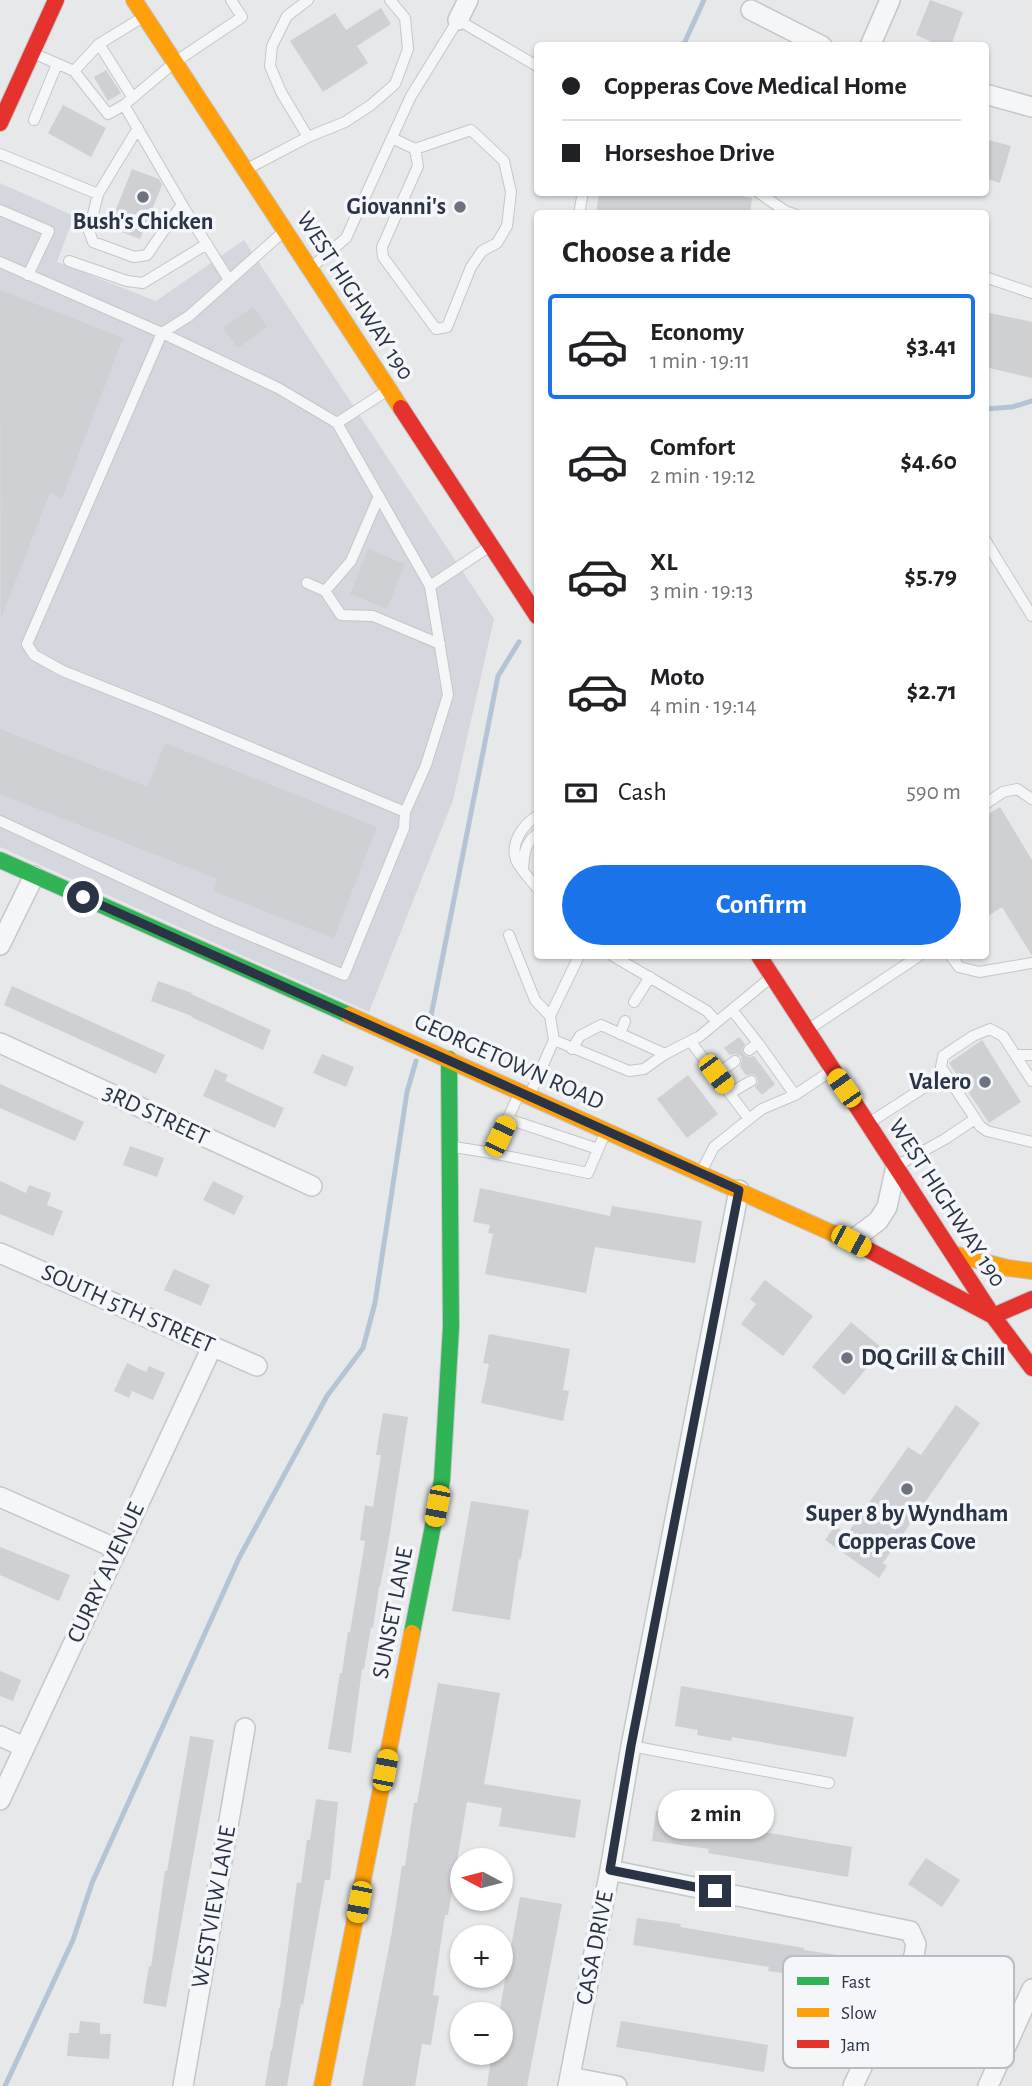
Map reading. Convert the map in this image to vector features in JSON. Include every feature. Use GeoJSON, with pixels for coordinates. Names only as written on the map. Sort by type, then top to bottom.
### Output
{"type":"FeatureCollection","features":[{"type":"Feature","properties":{"kind":"street"},"geometry":{"type":"LineString","coordinates":[[0,123],[56,0]]}},
{"type":"Feature","properties":{"kind":"street","name":"WEST HIGHWAY 190"},"geometry":{"type":"LineString","coordinates":[[134,0],[534,611]]}},
{"type":"Feature","properties":{"kind":"street"},"geometry":{"type":"LineString","coordinates":[[458,20],[468,0]]}},
{"type":"Feature","properties":{"kind":"street"},"geometry":{"type":"LineString","coordinates":[[872,42],[890,0]]}},
{"type":"Feature","properties":{"kind":"street"},"geometry":{"type":"LineString","coordinates":[[751,10],[814,42]]}},
{"type":"Feature","properties":{"kind":"street"},"geometry":{"type":"LineString","coordinates":[[989,95],[1032,107]]}},
{"type":"Feature","properties":{"kind":"street","name":"GEORGETOWN ROAD"},"geometry":{"type":"LineString","coordinates":[[0,860],[851,1241],[993,1316]]}},
{"type":"Feature","properties":{"kind":"street"},"geometry":{"type":"LineString","coordinates":[[0,945],[34,876]]}},
{"type":"Feature","properties":{"kind":"street","name":"WEST HIGHWAY 190"},"geometry":{"type":"LineString","coordinates":[[761,959],[993,1316],[1032,1368]]}},
{"type":"Feature","properties":{"kind":"street","name":"3RD STREET"},"geometry":{"type":"LineString","coordinates":[[0,1043],[312,1186]]}},
{"type":"Feature","properties":{"kind":"street","name":"SUNSET LANE"},"geometry":{"type":"LineString","coordinates":[[322,2086],[442,1480],[451,1327],[449,1059]]}},
{"type":"Feature","properties":{"kind":"street"},"geometry":{"type":"LineString","coordinates":[[851,1241],[878,1221],[887,1207],[896,1166]]}},
{"type":"Feature","properties":{"kind":"street","name":"CASA DRIVE"},"geometry":{"type":"LineString","coordinates":[[569,2082],[739,1190]]}},
{"type":"Feature","properties":{"kind":"street","name":"SOUTH 5TH STREET"},"geometry":{"type":"LineString","coordinates":[[0,1253],[257,1366]]}},
{"type":"Feature","properties":{"kind":"street"},"geometry":{"type":"LineString","coordinates":[[953,1254],[1008,1268],[1032,1271]]}},
{"type":"Feature","properties":{"kind":"street"},"geometry":{"type":"LineString","coordinates":[[993,1316],[1032,1299]]}},
{"type":"Feature","properties":{"kind":"street","name":"CURRY AVENUE"},"geometry":{"type":"LineString","coordinates":[[0,1800],[212,1347]]}},
{"type":"Feature","properties":{"kind":"street"},"geometry":{"type":"LineString","coordinates":[[0,1497],[117,1549]]}},
{"type":"Feature","properties":{"kind":"street","name":"WESTVIEW LANE"},"geometry":{"type":"LineString","coordinates":[[183,2086],[245,1728]]}},
{"type":"Feature","properties":{"kind":"street"},"geometry":{"type":"LineString","coordinates":[[0,1736],[24,1747]]}},
{"type":"Feature","properties":{"kind":"street"},"geometry":{"type":"LineString","coordinates":[[610,1870],[910,1931],[916,1944],[914,1956]]}},
{"type":"Feature","properties":{"kind":"street"},"geometry":{"type":"LineString","coordinates":[[1014,2029],[1032,1989]]}},
{"type":"Feature","properties":{"kind":"street"},"geometry":{"type":"LineString","coordinates":[[853,2086],[861,2068]]}},
{"type":"Feature","properties":{"kind":"street"},"geometry":{"type":"LineString","coordinates":[[988,2086],[996,2068]]}},
{"type":"Feature","properties":{"kind":"street"},"geometry":{"type":"LineString","coordinates":[[569,2082],[617,2086]]}},
{"type":"Feature","properties":{"kind":"lane"},"geometry":{"type":"LineString","coordinates":[[33,53],[74,71],[108,114],[175,62],[242,17],[231,0]]}},
{"type":"Feature","properties":{"kind":"lane"},"geometry":{"type":"LineString","coordinates":[[307,0],[287,16],[272,46],[270,66],[281,92],[308,137]]}},
{"type":"Feature","properties":{"kind":"lane"},"geometry":{"type":"LineString","coordinates":[[245,169],[308,137],[345,122],[371,105],[395,84],[408,49],[405,18],[390,0]]}},
{"type":"Feature","properties":{"kind":"lane"},"geometry":{"type":"LineString","coordinates":[[74,71],[99,44],[145,16]]}},
{"type":"Feature","properties":{"kind":"lane"},"geometry":{"type":"LineString","coordinates":[[310,268],[346,238],[411,96],[458,20],[534,64]]}},
{"type":"Feature","properties":{"kind":"lane"},"geometry":{"type":"LineString","coordinates":[[99,44],[128,101],[138,128],[229,280]]}},
{"type":"Feature","properties":{"kind":"lane"},"geometry":{"type":"LineString","coordinates":[[34,120],[57,64]]}},
{"type":"Feature","properties":{"kind":"lane"},"geometry":{"type":"LineString","coordinates":[[138,128],[98,194],[89,231],[93,242],[134,257],[147,255],[182,204]]}},
{"type":"Feature","properties":{"kind":"lane"},"geometry":{"type":"LineString","coordinates":[[392,138],[415,149],[471,130],[504,161],[511,192],[507,226],[497,243],[482,251],[471,267],[447,327],[436,329],[383,257],[382,247],[418,166],[415,149]]}},
{"type":"Feature","properties":{"kind":"lane"},"geometry":{"type":"LineString","coordinates":[[0,154],[98,194]]}},
{"type":"Feature","properties":{"kind":"lane"},"geometry":{"type":"LineString","coordinates":[[764,196],[784,210]]}},
{"type":"Feature","properties":{"kind":"lane"},"geometry":{"type":"LineString","coordinates":[[0,211],[50,231],[28,275]]}},
{"type":"Feature","properties":{"kind":"lane"},"geometry":{"type":"LineString","coordinates":[[285,230],[189,316],[162,333],[27,644],[34,655],[62,671],[405,812]]}},
{"type":"Feature","properties":{"kind":"lane"},"geometry":{"type":"LineString","coordinates":[[69,261],[127,281],[143,283],[207,244]]}},
{"type":"Feature","properties":{"kind":"lane"},"geometry":{"type":"LineString","coordinates":[[0,262],[162,333],[278,388],[337,423],[430,586],[448,695],[426,765],[405,812],[404,828],[344,975],[206,917],[0,821]]}},
{"type":"Feature","properties":{"kind":"lane"},"geometry":{"type":"LineString","coordinates":[[989,278],[1032,293]]}},
{"type":"Feature","properties":{"kind":"lane"},"geometry":{"type":"LineString","coordinates":[[337,423],[389,389]]}},
{"type":"Feature","properties":{"kind":"lane"},"geometry":{"type":"LineString","coordinates":[[325,591],[351,561],[379,496]]}},
{"type":"Feature","properties":{"kind":"lane"},"geometry":{"type":"LineString","coordinates":[[430,586],[491,545]]}},
{"type":"Feature","properties":{"kind":"lane"},"geometry":{"type":"LineString","coordinates":[[989,546],[1032,616]]}},
{"type":"Feature","properties":{"kind":"lane"},"geometry":{"type":"LineString","coordinates":[[307,583],[325,591],[341,615],[373,616],[440,644]]}},
{"type":"Feature","properties":{"kind":"lane"},"geometry":{"type":"LineString","coordinates":[[989,801],[1003,792],[1017,789],[1032,799]]}},
{"type":"Feature","properties":{"kind":"lane"},"geometry":{"type":"LineString","coordinates":[[534,818],[525,823],[516,844],[516,859],[534,884]]}},
{"type":"Feature","properties":{"kind":"lane"},"geometry":{"type":"LineString","coordinates":[[523,869],[524,849],[534,836]]}},
{"type":"Feature","properties":{"kind":"lane"},"geometry":{"type":"LineString","coordinates":[[509,935],[534,1000],[550,1016]]}},
{"type":"Feature","properties":{"kind":"lane"},"geometry":{"type":"LineString","coordinates":[[492,1153],[508,1119],[554,1040],[550,1016],[578,959]]}},
{"type":"Feature","properties":{"kind":"lane"},"geometry":{"type":"LineString","coordinates":[[618,959],[707,1011],[717,1022]]}},
{"type":"Feature","properties":{"kind":"lane"},"geometry":{"type":"LineString","coordinates":[[808,1030],[914,959]]}},
{"type":"Feature","properties":{"kind":"lane"},"geometry":{"type":"LineString","coordinates":[[953,959],[959,967],[979,972],[1032,963]]}},
{"type":"Feature","properties":{"kind":"lane"},"geometry":{"type":"LineString","coordinates":[[554,1040],[629,1072],[644,1069],[665,1054],[691,1042],[772,976]]}},
{"type":"Feature","properties":{"kind":"lane"},"geometry":{"type":"LineString","coordinates":[[635,1002],[650,977]]}},
{"type":"Feature","properties":{"kind":"lane"},"geometry":{"type":"LineString","coordinates":[[732,1010],[758,1042],[769,1067],[795,1094]]}},
{"type":"Feature","properties":{"kind":"lane"},"geometry":{"type":"LineString","coordinates":[[620,1034],[625,1021]]}},
{"type":"Feature","properties":{"kind":"lane"},"geometry":{"type":"LineString","coordinates":[[572,1049],[580,1036],[601,1025],[665,1054]]}},
{"type":"Feature","properties":{"kind":"lane"},"geometry":{"type":"LineString","coordinates":[[1032,1081],[1003,1036],[990,1029],[973,1036],[943,1056],[941,1067],[980,1126],[987,1131],[1032,1142]]}},
{"type":"Feature","properties":{"kind":"lane"},"geometry":{"type":"LineString","coordinates":[[691,1042],[749,1119]]}},
{"type":"Feature","properties":{"kind":"lane"},"geometry":{"type":"LineString","coordinates":[[749,1050],[758,1042]]}},
{"type":"Feature","properties":{"kind":"lane"},"geometry":{"type":"LineString","coordinates":[[1015,1055],[1032,1055]]}},
{"type":"Feature","properties":{"kind":"lane"},"geometry":{"type":"LineString","coordinates":[[716,1074],[735,1061]]}},
{"type":"Feature","properties":{"kind":"lane"},"geometry":{"type":"LineString","coordinates":[[701,1173],[714,1147],[749,1119],[832,1070]]}},
{"type":"Feature","properties":{"kind":"lane"},"geometry":{"type":"LineString","coordinates":[[869,1124],[945,1074]]}},
{"type":"Feature","properties":{"kind":"lane"},"geometry":{"type":"LineString","coordinates":[[730,1093],[751,1081]]}},
{"type":"Feature","properties":{"kind":"lane"},"geometry":{"type":"LineString","coordinates":[[508,1119],[598,1149]]}},
{"type":"Feature","properties":{"kind":"lane"},"geometry":{"type":"LineString","coordinates":[[896,1166],[975,1119]]}},
{"type":"Feature","properties":{"kind":"lane"},"geometry":{"type":"LineString","coordinates":[[450,1146],[588,1173],[606,1130]]}},
{"type":"Feature","properties":{"kind":"lane"},"geometry":{"type":"LineString","coordinates":[[631,1746],[828,1783]]}},
{"type":"Feature","properties":{"kind":"shaded area"},"geometry":{"type":"Polygon","coordinates":[[[0,183],[74,216],[57,262],[156,301],[244,240],[494,619],[453,800],[369,1012],[0,847],[0,183]]]}},
{"type":"Feature","properties":{"kind":"building"},"geometry":{"type":"Polygon","coordinates":[[[930,0],[963,12],[952,42],[932,42],[916,35],[930,0]]]}},
{"type":"Feature","properties":{"kind":"building"},"geometry":{"type":"Polygon","coordinates":[[[381,8],[391,24],[357,46],[368,63],[323,92],[290,41],[335,13],[346,30],[381,8]]]}},
{"type":"Feature","properties":{"kind":"building"},"geometry":{"type":"Polygon","coordinates":[[[106,70],[121,93],[108,101],[94,77],[106,70]]]}},
{"type":"Feature","properties":{"kind":"building"},"geometry":{"type":"Polygon","coordinates":[[[63,105],[106,128],[91,157],[48,133],[63,105]]]}},
{"type":"Feature","properties":{"kind":"building"},"geometry":{"type":"Polygon","coordinates":[[[989,140],[1011,146],[1000,183],[989,179],[989,140]]]}},
{"type":"Feature","properties":{"kind":"building"},"geometry":{"type":"Polygon","coordinates":[[[132,169],[159,179],[162,185],[140,239],[109,227],[132,169]]]}},
{"type":"Feature","properties":{"kind":"building"},"geometry":{"type":"Polygon","coordinates":[[[599,196],[752,198],[750,210],[597,210],[599,196]]]}},
{"type":"Feature","properties":{"kind":"building"},"geometry":{"type":"Polygon","coordinates":[[[0,290],[123,338],[62,498],[50,493],[1,618],[0,290]]]}},
{"type":"Feature","properties":{"kind":"building"},"geometry":{"type":"Polygon","coordinates":[[[253,307],[267,327],[238,348],[223,328],[253,307]]]}},
{"type":"Feature","properties":{"kind":"building"},"geometry":{"type":"Polygon","coordinates":[[[989,313],[1032,322],[1032,378],[989,368],[989,313]]]}},
{"type":"Feature","properties":{"kind":"building"},"geometry":{"type":"Polygon","coordinates":[[[368,549],[405,564],[387,609],[350,594],[368,549]]]}},
{"type":"Feature","properties":{"kind":"building"},"geometry":{"type":"Polygon","coordinates":[[[0,729],[148,787],[165,743],[377,827],[334,938],[213,891],[218,879],[0,794],[0,729]]]}},
{"type":"Feature","properties":{"kind":"building"},"geometry":{"type":"Polygon","coordinates":[[[1000,807],[1032,860],[1032,956],[1002,907],[989,915],[989,814],[1000,807]]]}},
{"type":"Feature","properties":{"kind":"building"},"geometry":{"type":"Polygon","coordinates":[[[158,981],[192,993],[271,1030],[263,1050],[192,1016],[151,1001],[158,981]]]}},
{"type":"Feature","properties":{"kind":"building"},"geometry":{"type":"Polygon","coordinates":[[[12,986],[165,1055],[156,1074],[4,1005],[12,986]]]}},
{"type":"Feature","properties":{"kind":"building"},"geometry":{"type":"Polygon","coordinates":[[[739,1037],[745,1044],[742,1050],[744,1055],[754,1056],[775,1084],[762,1095],[755,1087],[757,1077],[746,1075],[740,1067],[741,1056],[730,1055],[724,1048],[739,1037]]]}},
{"type":"Feature","properties":{"kind":"building","name":"Valero"},"geometry":{"type":"Polygon","coordinates":[[[982,1040],[1021,1102],[989,1123],[949,1063],[982,1040]]]}},
{"type":"Feature","properties":{"kind":"building"},"geometry":{"type":"Polygon","coordinates":[[[322,1054],[354,1067],[346,1087],[313,1073],[322,1054]]]}},
{"type":"Feature","properties":{"kind":"building"},"geometry":{"type":"Polygon","coordinates":[[[215,1069],[228,1075],[225,1081],[284,1108],[275,1128],[203,1096],[215,1069]]]}},
{"type":"Feature","properties":{"kind":"building"},"geometry":{"type":"Polygon","coordinates":[[[688,1075],[718,1114],[687,1138],[657,1099],[688,1075]]]}},
{"type":"Feature","properties":{"kind":"building"},"geometry":{"type":"Polygon","coordinates":[[[0,1084],[84,1122],[75,1141],[0,1108],[0,1084]]]}},
{"type":"Feature","properties":{"kind":"building"},"geometry":{"type":"Polygon","coordinates":[[[130,1146],[164,1158],[157,1177],[123,1165],[130,1146]]]}},
{"type":"Feature","properties":{"kind":"building"},"geometry":{"type":"Polygon","coordinates":[[[0,1181],[26,1193],[29,1185],[51,1193],[47,1205],[63,1211],[53,1236],[0,1214],[0,1181]]]}},
{"type":"Feature","properties":{"kind":"building"},"geometry":{"type":"Polygon","coordinates":[[[213,1181],[244,1196],[234,1215],[203,1200],[213,1181]]]}},
{"type":"Feature","properties":{"kind":"building"},"geometry":{"type":"Polygon","coordinates":[[[480,1188],[610,1216],[612,1206],[702,1221],[695,1263],[595,1247],[586,1293],[485,1274],[493,1234],[488,1233],[490,1225],[473,1222],[480,1188]]]}},
{"type":"Feature","properties":{"kind":"building"},"geometry":{"type":"Polygon","coordinates":[[[174,1269],[210,1285],[201,1306],[164,1290],[174,1269]]]}},
{"type":"Feature","properties":{"kind":"building"},"geometry":{"type":"Polygon","coordinates":[[[765,1280],[813,1316],[783,1356],[741,1324],[756,1304],[750,1299],[765,1280]]]}},
{"type":"Feature","properties":{"kind":"building","name":"DQ Grill & Chill"},"geometry":{"type":"Polygon","coordinates":[[[851,1322],[883,1349],[844,1395],[812,1367],[851,1322]]]}},
{"type":"Feature","properties":{"kind":"building"},"geometry":{"type":"Polygon","coordinates":[[[489,1334],[570,1349],[563,1390],[569,1391],[563,1421],[481,1403],[489,1364],[483,1363],[489,1334]]]}},
{"type":"Feature","properties":{"kind":"building"},"geometry":{"type":"Polygon","coordinates":[[[127,1363],[146,1372],[149,1366],[165,1373],[153,1400],[132,1391],[129,1398],[114,1391],[127,1363]]]}},
{"type":"Feature","properties":{"kind":"building","name":"Super 8 by Wyndham Copperas Cove"},"geometry":{"type":"Polygon","coordinates":[[[956,1405],[980,1423],[883,1563],[887,1566],[879,1578],[825,1540],[835,1526],[847,1534],[908,1447],[921,1455],[956,1405]]]}},
{"type":"Feature","properties":{"kind":"building"},"geometry":{"type":"Polygon","coordinates":[[[383,1413],[408,1417],[373,1628],[371,1627],[362,1669],[351,1753],[328,1749],[365,1541],[360,1540],[365,1505],[373,1507],[381,1455],[376,1455],[383,1413]]]}},
{"type":"Feature","properties":{"kind":"building"},"geometry":{"type":"Polygon","coordinates":[[[471,1501],[529,1510],[510,1620],[452,1611],[471,1501]]]}},
{"type":"Feature","properties":{"kind":"building"},"geometry":{"type":"Polygon","coordinates":[[[0,1547],[70,1575],[59,1601],[0,1575],[0,1547]]]}},
{"type":"Feature","properties":{"kind":"building"},"geometry":{"type":"Polygon","coordinates":[[[0,1671],[21,1680],[13,1701],[0,1696],[0,1671]]]}},
{"type":"Feature","properties":{"kind":"building"},"geometry":{"type":"Polygon","coordinates":[[[438,1683],[500,1693],[484,1784],[581,1800],[575,1838],[499,1826],[502,1808],[467,1802],[459,1848],[450,1848],[450,1903],[448,1915],[445,1915],[433,1995],[439,1996],[431,2045],[422,2044],[415,2086],[362,2086],[402,1866],[405,1866],[414,1803],[417,1803],[438,1683]]]}},
{"type":"Feature","properties":{"kind":"building"},"geometry":{"type":"Polygon","coordinates":[[[681,1686],[854,1717],[846,1757],[732,1737],[731,1741],[697,1735],[698,1730],[675,1726],[681,1686]]]}},
{"type":"Feature","properties":{"kind":"building"},"geometry":{"type":"Polygon","coordinates":[[[190,1736],[214,1740],[166,2007],[143,2003],[190,1736]]]}},
{"type":"Feature","properties":{"kind":"building"},"geometry":{"type":"Polygon","coordinates":[[[316,1799],[338,1802],[330,1880],[325,1880],[287,2086],[265,2086],[280,2008],[297,1882],[301,1883],[316,1799]]]}},
{"type":"Feature","properties":{"kind":"building"},"geometry":{"type":"Polygon","coordinates":[[[656,1811],[739,1825],[740,1817],[754,1819],[752,1830],[852,1847],[848,1877],[708,1853],[709,1849],[652,1841],[656,1811]]]}},
{"type":"Feature","properties":{"kind":"building"},"geometry":{"type":"Polygon","coordinates":[[[926,1858],[960,1880],[942,1907],[908,1884],[926,1858]]]}},
{"type":"Feature","properties":{"kind":"building"},"geometry":{"type":"Polygon","coordinates":[[[520,1897],[562,1904],[527,2086],[487,2086],[490,2065],[513,2065],[513,2002],[501,2002],[504,1988],[513,1988],[513,1936],[520,1897]]]}},
{"type":"Feature","properties":{"kind":"building"},"geometry":{"type":"Polygon","coordinates":[[[637,1918],[844,1956],[783,1956],[783,1973],[768,1971],[769,1967],[633,1945],[637,1918]]]}},
{"type":"Feature","properties":{"kind":"building"},"geometry":{"type":"Polygon","coordinates":[[[80,2021],[100,2023],[100,2034],[111,2034],[109,2059],[67,2056],[69,2033],[79,2033],[80,2021]]]}},
{"type":"Feature","properties":{"kind":"building"},"geometry":{"type":"Polygon","coordinates":[[[621,2021],[768,2045],[764,2072],[616,2047],[621,2021]]]}},
{"type":"Feature","properties":{"kind":"waterway"},"geometry":{"type":"LineString","coordinates":[[685,42],[704,0]]}},
{"type":"Feature","properties":{"kind":"waterway"},"geometry":{"type":"LineString","coordinates":[[989,409],[1012,407],[1032,401]]}},
{"type":"Feature","properties":{"kind":"waterway"},"geometry":{"type":"LineString","coordinates":[[431,1016],[498,676],[519,642]]}},
{"type":"Feature","properties":{"kind":"waterway"},"geometry":{"type":"LineString","coordinates":[[5,2086],[73,1940],[92,1883],[239,1558],[327,1396],[363,1348],[375,1303],[407,1092],[416,1061]]}},
{"type":"Feature","properties":{"kind":"traffic: fast"},"geometry":{"type":"LineString","coordinates":[[0,860],[349,1015]]}},
{"type":"Feature","properties":{"kind":"traffic: fast"},"geometry":{"type":"LineString","coordinates":[[412,1633],[442,1480],[451,1327],[449,1059]]}},
{"type":"Feature","properties":{"kind":"traffic: slow"},"geometry":{"type":"LineString","coordinates":[[134,0],[401,408]]}},
{"type":"Feature","properties":{"kind":"traffic: slow"},"geometry":{"type":"LineString","coordinates":[[349,1015],[863,1247]]}},
{"type":"Feature","properties":{"kind":"traffic: slow"},"geometry":{"type":"LineString","coordinates":[[953,1254],[1008,1268],[1032,1271]]}},
{"type":"Feature","properties":{"kind":"traffic: slow"},"geometry":{"type":"LineString","coordinates":[[322,2086],[412,1633]]}},
{"type":"Feature","properties":{"kind":"traffic: jam"},"geometry":{"type":"LineString","coordinates":[[0,123],[56,0]]}},
{"type":"Feature","properties":{"kind":"traffic: jam"},"geometry":{"type":"LineString","coordinates":[[401,408],[534,611]]}},
{"type":"Feature","properties":{"kind":"traffic: jam"},"geometry":{"type":"LineString","coordinates":[[761,959],[993,1316],[1032,1368]]}},
{"type":"Feature","properties":{"kind":"traffic: jam"},"geometry":{"type":"LineString","coordinates":[[863,1247],[993,1316],[1032,1299]]}},
{"type":"Feature","properties":{"kind":"place","name":"Bush's Chicken"},"geometry":{"type":"Point","coordinates":[143,197]}},
{"type":"Feature","properties":{"kind":"place","name":"Giovanni's"},"geometry":{"type":"Point","coordinates":[460,207]}},
{"type":"Feature","properties":{"kind":"place","name":"Valero"},"geometry":{"type":"Point","coordinates":[985,1082]}},
{"type":"Feature","properties":{"kind":"place","name":"DQ Grill & Chill"},"geometry":{"type":"Point","coordinates":[847,1358]}},
{"type":"Feature","properties":{"kind":"place","name":"Super 8 by Wyndham Copperas Cove"},"geometry":{"type":"Point","coordinates":[907,1489]}},
{"type":"Feature","properties":{"kind":"route"},"geometry":{"type":"LineString","coordinates":[[83,897],[739,1190],[631,1746],[610,1870],[715,1891]]}}]}
